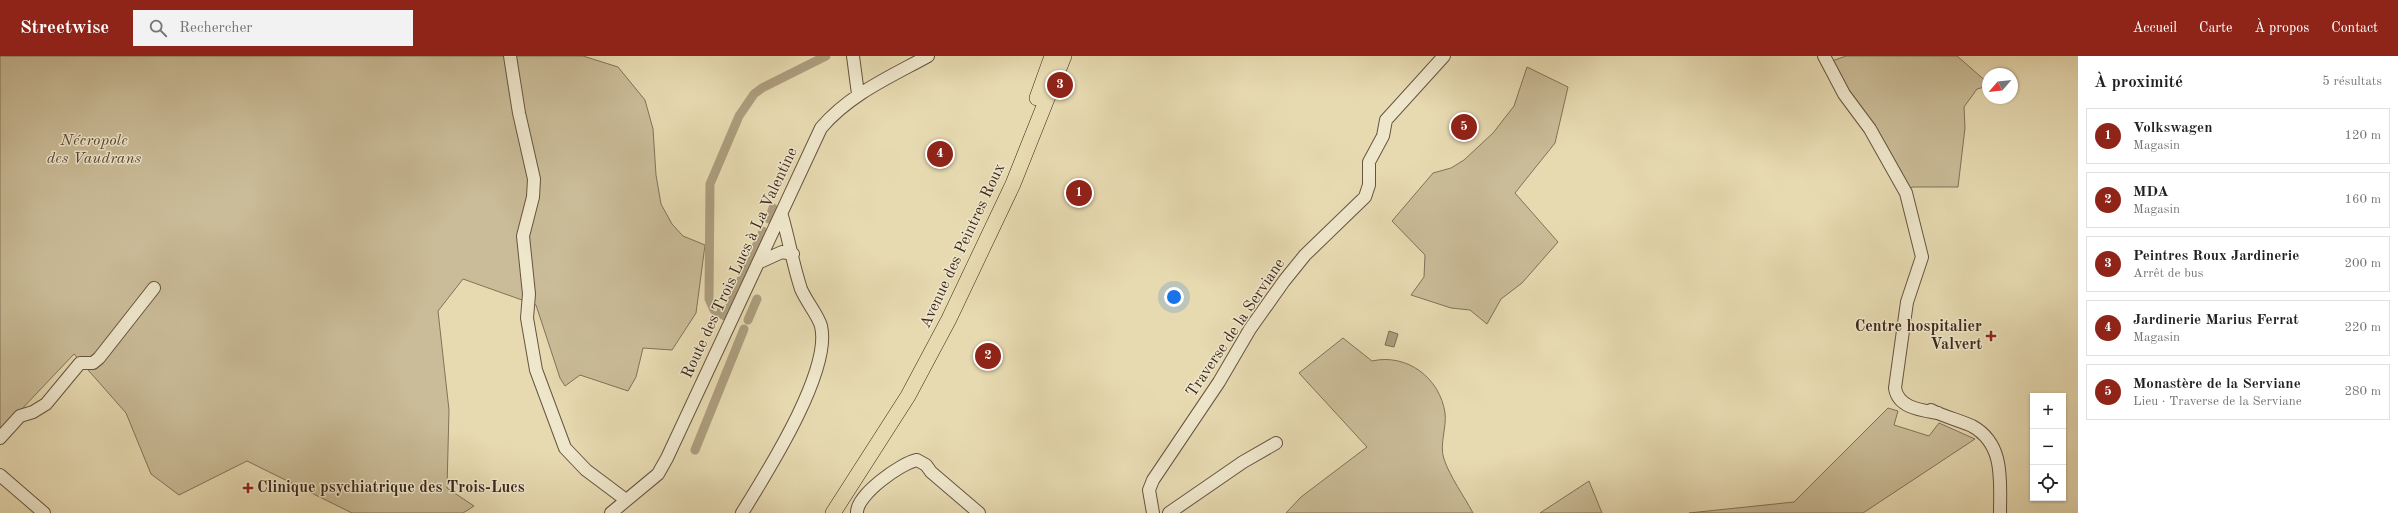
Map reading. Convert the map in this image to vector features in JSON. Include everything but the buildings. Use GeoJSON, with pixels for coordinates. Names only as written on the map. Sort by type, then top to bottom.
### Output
{"type":"FeatureCollection","features":[{"type":"Feature","properties":{"kind":"main road","name":"Avenue des Peintres Roux"},"geometry":{"type":"LineString","coordinates":[[877,443],[944,315],[1007,182],[1052,56]]}},
{"type":"Feature","properties":{"kind":"main road","name":"Avenue des Peintres Roux"},"geometry":{"type":"LineString","coordinates":[[833,513],[920,374],[988,241],[1014,184],[1064,56]]}},
{"type":"Feature","properties":{"kind":"street"},"geometry":{"type":"LineString","coordinates":[[510,56],[519,113],[534,179],[533,197],[523,236],[529,294],[527,318],[536,370],[565,448],[586,470],[626,500]]}},
{"type":"Feature","properties":{"kind":"street"},"geometry":{"type":"LineString","coordinates":[[853,56],[858,94]]}},
{"type":"Feature","properties":{"kind":"street","name":"Route des Trois Lucs à La Valentine"},"geometry":{"type":"LineString","coordinates":[[611,513],[658,474],[667,458],[782,216],[821,128],[834,112],[858,94],[928,56]]}},
{"type":"Feature","properties":{"kind":"street","name":"Traverse de la Serviane"},"geometry":{"type":"LineString","coordinates":[[1153,513],[1149,490],[1153,480],[1219,382],[1250,329],[1284,280],[1305,255],[1365,197],[1370,185],[1369,162],[1383,136],[1386,120],[1443,56]]}},
{"type":"Feature","properties":{"kind":"street"},"geometry":{"type":"LineString","coordinates":[[1824,56],[1906,193],[1922,258],[1907,302],[1897,376],[1899,385],[1909,398],[1938,414],[1979,430],[1993,447],[2000,466],[2000,513]]}},
{"type":"Feature","properties":{"kind":"street"},"geometry":{"type":"LineString","coordinates":[[742,513],[800,409],[815,374],[822,343],[821,325],[808,305],[782,216]]}},
{"type":"Feature","properties":{"kind":"street"},"geometry":{"type":"LineString","coordinates":[[758,264],[782,252],[793,254]]}},
{"type":"Feature","properties":{"kind":"street"},"geometry":{"type":"LineString","coordinates":[[0,438],[20,416],[33,412],[46,404],[80,363],[93,363],[100,358],[154,288]]}},
{"type":"Feature","properties":{"kind":"street"},"geometry":{"type":"LineString","coordinates":[[1169,513],[1243,462],[1276,443]]}},
{"type":"Feature","properties":{"kind":"street"},"geometry":{"type":"LineString","coordinates":[[857,513],[865,497],[882,478],[917,460],[926,465],[931,472],[979,513]]}},
{"type":"Feature","properties":{"kind":"street"},"geometry":{"type":"LineString","coordinates":[[0,475],[44,513]]}},
{"type":"Feature","properties":{"kind":"green space","name":"Nécropole des Vaudrans"},"geometry":{"type":"Polygon","coordinates":[[[0,56],[583,56],[618,67],[645,100],[653,129],[656,175],[661,204],[672,224],[683,236],[705,245],[696,313],[672,350],[643,348],[636,377],[628,391],[580,375],[565,386],[560,378],[536,305],[463,279],[438,311],[449,410],[447,488],[474,506],[463,513],[352,513],[247,461],[179,495],[151,474],[126,413],[74,354],[0,432],[0,56]]]}},
{"type":"Feature","properties":{"kind":"green space"},"geometry":{"type":"Polygon","coordinates":[[[1846,56],[1957,56],[1982,78],[1982,88],[1977,89],[1964,107],[1965,128],[1958,187],[1913,187],[1907,189],[1829,62],[1846,56]]]}},
{"type":"Feature","properties":{"kind":"green space"},"geometry":{"type":"Polygon","coordinates":[[[1527,67],[1568,87],[1555,143],[1515,193],[1558,242],[1522,283],[1501,299],[1487,324],[1470,310],[1451,308],[1411,295],[1424,277],[1425,255],[1392,221],[1433,173],[1451,168],[1464,160],[1493,133],[1514,106],[1527,67]]]}},
{"type":"Feature","properties":{"kind":"green space"},"geometry":{"type":"Polygon","coordinates":[[[1343,338],[1372,361],[1397,361],[1420,371],[1429,379],[1442,400],[1445,413],[1442,448],[1444,459],[1453,480],[1473,513],[1286,513],[1301,497],[1367,447],[1299,373],[1343,338]]]}},
{"type":"Feature","properties":{"kind":"green space"},"geometry":{"type":"Polygon","coordinates":[[[1888,408],[1898,411],[1894,425],[1929,436],[1939,423],[1975,439],[1863,513],[1689,513],[1794,502],[1888,408]]]}},
{"type":"Feature","properties":{"kind":"green space"},"geometry":{"type":"Polygon","coordinates":[[[1589,481],[1602,513],[1540,513],[1589,481]]]}},
{"type":"Feature","properties":{"kind":"shaded area"},"geometry":{"type":"Polygon","coordinates":[[[1389,331],[1398,334],[1394,347],[1385,345],[1389,331]]]}},
{"type":"Feature","properties":{"kind":"waterway"},"geometry":{"type":"LineString","coordinates":[[763,231],[725,316],[714,310],[709,299],[710,184],[739,116],[754,94],[762,88],[826,56]]}},
{"type":"Feature","properties":{"kind":"waterway"},"geometry":{"type":"LineString","coordinates":[[769,219],[773,208]]}},
{"type":"Feature","properties":{"kind":"waterway"},"geometry":{"type":"LineString","coordinates":[[748,320],[757,299]]}},
{"type":"Feature","properties":{"kind":"waterway"},"geometry":{"type":"LineString","coordinates":[[695,450],[744,329]]}},
{"type":"Feature","properties":{"kind":"place","name":"Peintres Roux Jardinerie"},"geometry":{"type":"Point","coordinates":[1060,85]}},
{"type":"Feature","properties":{"kind":"place","name":"Monastère de la Serviane"},"geometry":{"type":"Point","coordinates":[1464,127]}},
{"type":"Feature","properties":{"kind":"place","name":"Jardinerie Marius Ferrat"},"geometry":{"type":"Point","coordinates":[940,154]}},
{"type":"Feature","properties":{"kind":"place","name":"Volkswagen"},"geometry":{"type":"Point","coordinates":[1079,193]}},
{"type":"Feature","properties":{"kind":"place","name":"Centre hospitalier Valvert"},"geometry":{"type":"Point","coordinates":[1991,336]}},
{"type":"Feature","properties":{"kind":"place","name":"MDA"},"geometry":{"type":"Point","coordinates":[988,356]}},
{"type":"Feature","properties":{"kind":"place","name":"Clinique psychiatrique des Trois-Lucs"},"geometry":{"type":"Point","coordinates":[248,488]}}]}
